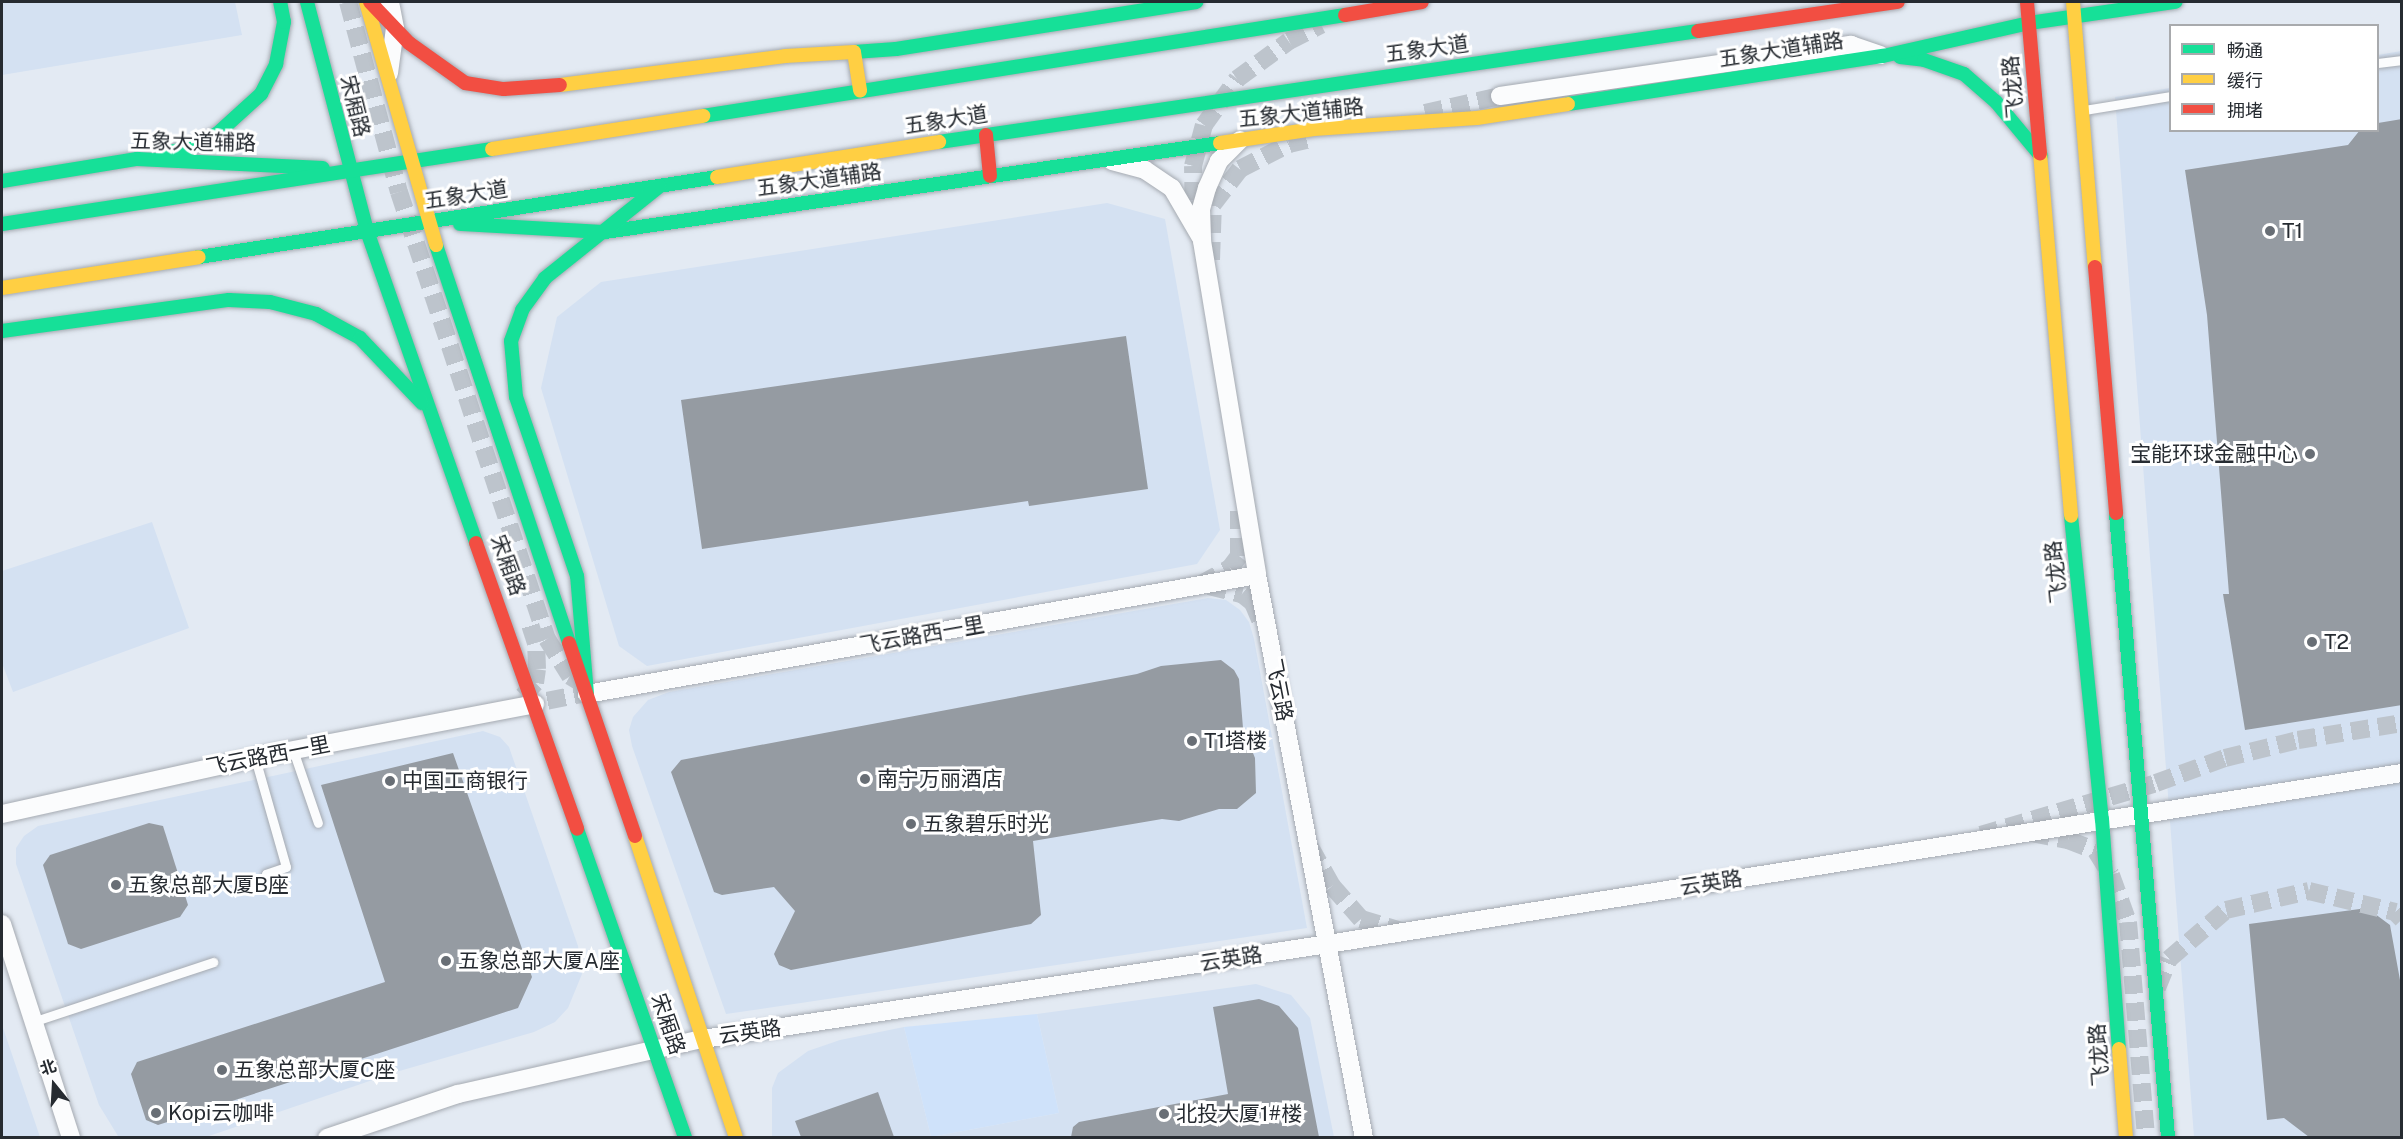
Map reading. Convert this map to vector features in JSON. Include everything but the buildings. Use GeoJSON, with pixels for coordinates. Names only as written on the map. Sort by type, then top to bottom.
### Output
{"type":"FeatureCollection","features":[{"type":"Feature","properties":{"kind":"main road"},"geometry":{"type":"LineString","coordinates":[[137,159],[189,148],[218,133],[255,101],[276,64],[284,22],[280,2]]}},
{"type":"Feature","properties":{"kind":"main road","name":"宋厢路"},"geometry":{"type":"LineString","coordinates":[[307,2],[367,231],[535,704],[685,1137]]}},
{"type":"Feature","properties":{"kind":"main road"},"geometry":{"type":"LineString","coordinates":[[368,2],[409,43],[465,83],[504,89],[574,84],[785,56],[896,49],[1196,2]]}},
{"type":"Feature","properties":{"kind":"main road","name":"宋厢路"},"geometry":{"type":"LineString","coordinates":[[368,2],[409,160],[428,222],[736,1137]]}},
{"type":"Feature","properties":{"kind":"main road","name":"五象大道"},"geometry":{"type":"LineString","coordinates":[[2,224],[1422,2]]}},
{"type":"Feature","properties":{"kind":"main road","name":"五象大道"},"geometry":{"type":"LineString","coordinates":[[2,288],[986,135],[1898,2]]}},
{"type":"Feature","properties":{"kind":"main road","name":"飞龙路"},"geometry":{"type":"LineString","coordinates":[[2027,2],[2102,819],[2126,1137]]}},
{"type":"Feature","properties":{"kind":"main road"},"geometry":{"type":"LineString","coordinates":[[2073,2],[2168,1137]]}},
{"type":"Feature","properties":{"kind":"main road","name":"五象大道辅路"},"geometry":{"type":"LineString","coordinates":[[428,222],[605,232],[1314,129],[1477,118],[1883,56],[2029,24],[2175,2]]}},
{"type":"Feature","properties":{"kind":"main road"},"geometry":{"type":"LineString","coordinates":[[854,52],[860,91]]}},
{"type":"Feature","properties":{"kind":"main road"},"geometry":{"type":"LineString","coordinates":[[1883,56],[1924,60],[1964,74],[1996,102],[2041,156]]}},
{"type":"Feature","properties":{"kind":"main road"},"geometry":{"type":"LineString","coordinates":[[986,135],[990,176]]}},
{"type":"Feature","properties":{"kind":"main road","name":"五象大道辅路"},"geometry":{"type":"LineString","coordinates":[[2,181],[137,159],[349,169]]}},
{"type":"Feature","properties":{"kind":"main road"},"geometry":{"type":"LineString","coordinates":[[587,694],[577,576],[516,397],[511,341],[522,310],[545,278],[660,186]]}},
{"type":"Feature","properties":{"kind":"main road"},"geometry":{"type":"LineString","coordinates":[[2,332],[230,300],[270,302],[316,314],[360,338],[389,364],[432,415]]}},
{"type":"Feature","properties":{"kind":"street"},"geometry":{"type":"LineString","coordinates":[[388,81],[395,28],[390,2]]}},
{"type":"Feature","properties":{"kind":"street"},"geometry":{"type":"LineString","coordinates":[[1500,96],[1851,45],[1883,56]]}},
{"type":"Feature","properties":{"kind":"street","name":"飞云路"},"geometry":{"type":"LineString","coordinates":[[1240,140],[1219,161],[1207,188],[1201,208],[1202,240],[1257,575],[1364,1137]]}},
{"type":"Feature","properties":{"kind":"street","name":"飞云路"},"geometry":{"type":"LineString","coordinates":[[1106,159],[1145,170],[1172,188],[1202,240]]}},
{"type":"Feature","properties":{"kind":"street","name":"飞云路西一里"},"geometry":{"type":"LineString","coordinates":[[587,694],[1257,575]]}},
{"type":"Feature","properties":{"kind":"street","name":"飞云路西一里"},"geometry":{"type":"LineString","coordinates":[[2,814],[293,750],[535,704]]}},
{"type":"Feature","properties":{"kind":"street","name":"云英路"},"geometry":{"type":"LineString","coordinates":[[327,1137],[458,1094],[654,1048],[703,1039],[1328,944],[2402,773]]}},
{"type":"Feature","properties":{"kind":"street"},"geometry":{"type":"LineString","coordinates":[[2,924],[71,1137]]}},
{"type":"Feature","properties":{"kind":"lane"},"geometry":{"type":"LineString","coordinates":[[2379,63],[2402,60]]}},
{"type":"Feature","properties":{"kind":"lane"},"geometry":{"type":"LineString","coordinates":[[2081,111],[2169,96]]}},
{"type":"Feature","properties":{"kind":"lane"},"geometry":{"type":"LineString","coordinates":[[293,750],[318,823]]}},
{"type":"Feature","properties":{"kind":"lane"},"geometry":{"type":"LineString","coordinates":[[258,758],[292,866],[298,864]]}},
{"type":"Feature","properties":{"kind":"lane"},"geometry":{"type":"LineString","coordinates":[[258,758],[286,867],[266,874],[268,880]]}},
{"type":"Feature","properties":{"kind":"lane"},"geometry":{"type":"LineString","coordinates":[[32,1022],[213,962]]}},
{"type":"Feature","properties":{"kind":"shaded area"},"geometry":{"type":"Polygon","coordinates":[[[2,2],[235,2],[242,35],[2,75],[2,2]]]}},
{"type":"Feature","properties":{"kind":"shaded area","name":"宝能环球金融中心"},"geometry":{"type":"Polygon","coordinates":[[[2401,51],[2401,1137],[2194,1137],[2115,97],[2169,88],[2169,132],[2379,132],[2379,55],[2401,51]]]}},
{"type":"Feature","properties":{"kind":"shaded area"},"geometry":{"type":"Polygon","coordinates":[[[1107,203],[1165,219],[1220,530],[1197,564],[647,666],[619,646],[541,388],[557,317],[601,282],[1107,203]]]}},
{"type":"Feature","properties":{"kind":"shaded area"},"geometry":{"type":"Polygon","coordinates":[[[152,522],[189,628],[13,692],[2,663],[2,571],[152,522]]]}},
{"type":"Feature","properties":{"kind":"shaded area"},"geometry":{"type":"Polygon","coordinates":[[[1208,598],[1226,600],[1240,610],[1249,622],[1307,928],[726,1014],[632,746],[629,730],[633,717],[648,700],[669,692],[1208,598]]]}},
{"type":"Feature","properties":{"kind":"shaded area"},"geometry":{"type":"Polygon","coordinates":[[[483,731],[500,737],[509,747],[578,946],[582,974],[568,1008],[555,1022],[534,1032],[396,1072],[206,1137],[118,1136],[99,1105],[16,864],[16,848],[24,836],[38,826],[483,731]]]}},
{"type":"Feature","properties":{"kind":"shaded area"},"geometry":{"type":"Polygon","coordinates":[[[1256,984],[1291,995],[1310,1018],[1334,1137],[931,1137],[1059,1113],[1037,1014],[1256,984]]]}},
{"type":"Feature","properties":{"kind":"shaded area"},"geometry":{"type":"Polygon","coordinates":[[[1037,1014],[1059,1113],[931,1137],[904,1027],[1037,1014]]]}},
{"type":"Feature","properties":{"kind":"shaded area"},"geometry":{"type":"Polygon","coordinates":[[[2,1025],[40,1137],[2,1137],[2,1025]]]}},
{"type":"Feature","properties":{"kind":"shaded area"},"geometry":{"type":"Polygon","coordinates":[[[904,1027],[931,1137],[772,1137],[772,1088],[778,1073],[808,1051],[840,1040],[904,1027]]]}},
{"type":"Feature","properties":{"kind":"tunnel"},"geometry":{"type":"LineString","coordinates":[[348,2],[399,192],[547,639],[570,676],[585,685]]}},
{"type":"Feature","properties":{"kind":"tunnel"},"geometry":{"type":"LineString","coordinates":[[1194,227],[1193,166],[1204,125],[1237,79],[1289,41],[1321,25]]}},
{"type":"Feature","properties":{"kind":"tunnel"},"geometry":{"type":"LineString","coordinates":[[1425,113],[1500,96]]}},
{"type":"Feature","properties":{"kind":"tunnel"},"geometry":{"type":"LineString","coordinates":[[1211,260],[1213,204],[1240,169],[1289,144],[1310,139]]}},
{"type":"Feature","properties":{"kind":"tunnel"},"geometry":{"type":"LineString","coordinates":[[1201,584],[1230,568],[1239,556],[1239,506]]}},
{"type":"Feature","properties":{"kind":"tunnel"},"geometry":{"type":"LineString","coordinates":[[1209,586],[1242,594],[1253,603],[1263,627]]}},
{"type":"Feature","properties":{"kind":"tunnel"},"geometry":{"type":"LineString","coordinates":[[523,696],[535,683],[537,669],[536,643],[529,621]]}},
{"type":"Feature","properties":{"kind":"tunnel"},"geometry":{"type":"LineString","coordinates":[[521,706],[597,691]]}},
{"type":"Feature","properties":{"kind":"tunnel"},"geometry":{"type":"LineString","coordinates":[[1981,835],[2156,783],[2225,758],[2298,740],[2402,723]]}},
{"type":"Feature","properties":{"kind":"tunnel"},"geometry":{"type":"LineString","coordinates":[[2032,833],[2068,840],[2096,851],[2111,875],[2128,922],[2146,1138]]}},
{"type":"Feature","properties":{"kind":"tunnel"},"geometry":{"type":"LineString","coordinates":[[1310,847],[1332,886],[1361,919],[1405,932]]}},
{"type":"Feature","properties":{"kind":"tunnel"},"geometry":{"type":"LineString","coordinates":[[2157,988],[2169,959],[2226,910],[2309,891],[2395,912],[2402,919]]}},
{"type":"Feature","properties":{"kind":"traffic: fast"},"geometry":{"type":"LineString","coordinates":[[164,153],[189,148],[218,133],[261,94],[276,64],[284,22],[280,2]]}},
{"type":"Feature","properties":{"kind":"traffic: fast"},"geometry":{"type":"LineString","coordinates":[[307,2],[367,231],[476,543]]}},
{"type":"Feature","properties":{"kind":"traffic: fast"},"geometry":{"type":"LineString","coordinates":[[854,52],[896,49],[1196,2]]}},
{"type":"Feature","properties":{"kind":"traffic: fast"},"geometry":{"type":"LineString","coordinates":[[1568,104],[1883,56],[2029,23],[2175,2]]}},
{"type":"Feature","properties":{"kind":"traffic: fast"},"geometry":{"type":"LineString","coordinates":[[703,116],[1345,15]]}},
{"type":"Feature","properties":{"kind":"traffic: fast"},"geometry":{"type":"LineString","coordinates":[[939,142],[1698,31]]}},
{"type":"Feature","properties":{"kind":"traffic: fast"},"geometry":{"type":"LineString","coordinates":[[1900,57],[1924,60],[1964,74],[1996,102],[2041,156]]}},
{"type":"Feature","properties":{"kind":"traffic: fast"},"geometry":{"type":"LineString","coordinates":[[460,224],[605,232],[1220,143]]}},
{"type":"Feature","properties":{"kind":"traffic: fast"},"geometry":{"type":"LineString","coordinates":[[2,224],[492,149]]}},
{"type":"Feature","properties":{"kind":"traffic: fast"},"geometry":{"type":"LineString","coordinates":[[2,181],[137,159],[323,168]]}},
{"type":"Feature","properties":{"kind":"traffic: fast"},"geometry":{"type":"LineString","coordinates":[[199,257],[717,177]]}},
{"type":"Feature","properties":{"kind":"traffic: fast"},"geometry":{"type":"LineString","coordinates":[[587,694],[577,576],[516,397],[511,341],[522,310],[545,278],[660,186]]}},
{"type":"Feature","properties":{"kind":"traffic: fast"},"geometry":{"type":"LineString","coordinates":[[436,245],[569,643]]}},
{"type":"Feature","properties":{"kind":"traffic: fast"},"geometry":{"type":"LineString","coordinates":[[229,300],[270,302],[316,314],[360,338],[422,403]]}},
{"type":"Feature","properties":{"kind":"traffic: fast"},"geometry":{"type":"LineString","coordinates":[[2,331],[229,300]]}},
{"type":"Feature","properties":{"kind":"traffic: fast"},"geometry":{"type":"LineString","coordinates":[[2116,513],[2168,1138]]}},
{"type":"Feature","properties":{"kind":"traffic: fast"},"geometry":{"type":"LineString","coordinates":[[2071,516],[2102,819],[2119,1049]]}},
{"type":"Feature","properties":{"kind":"traffic: fast"},"geometry":{"type":"LineString","coordinates":[[577,829],[685,1138]]}},
{"type":"Feature","properties":{"kind":"traffic: slow"},"geometry":{"type":"LineString","coordinates":[[366,2],[436,245]]}},
{"type":"Feature","properties":{"kind":"traffic: slow"},"geometry":{"type":"LineString","coordinates":[[2073,2],[2095,267]]}},
{"type":"Feature","properties":{"kind":"traffic: slow"},"geometry":{"type":"LineString","coordinates":[[560,85],[785,56],[854,52],[860,91]]}},
{"type":"Feature","properties":{"kind":"traffic: slow"},"geometry":{"type":"LineString","coordinates":[[1220,143],[1314,129],[1477,118],[1568,104]]}},
{"type":"Feature","properties":{"kind":"traffic: slow"},"geometry":{"type":"LineString","coordinates":[[492,149],[703,116]]}},
{"type":"Feature","properties":{"kind":"traffic: slow"},"geometry":{"type":"LineString","coordinates":[[717,177],[939,142]]}},
{"type":"Feature","properties":{"kind":"traffic: slow"},"geometry":{"type":"LineString","coordinates":[[2040,153],[2071,516]]}},
{"type":"Feature","properties":{"kind":"traffic: slow"},"geometry":{"type":"LineString","coordinates":[[2,288],[199,257]]}},
{"type":"Feature","properties":{"kind":"traffic: slow"},"geometry":{"type":"LineString","coordinates":[[635,836],[736,1138]]}},
{"type":"Feature","properties":{"kind":"traffic: slow"},"geometry":{"type":"LineString","coordinates":[[2119,1049],[2126,1138]]}},
{"type":"Feature","properties":{"kind":"traffic: jam"},"geometry":{"type":"LineString","coordinates":[[370,2],[409,43],[465,83],[504,89],[560,85]]}},
{"type":"Feature","properties":{"kind":"traffic: jam"},"geometry":{"type":"LineString","coordinates":[[1345,15],[1422,2]]}},
{"type":"Feature","properties":{"kind":"traffic: jam"},"geometry":{"type":"LineString","coordinates":[[1698,31],[1898,2]]}},
{"type":"Feature","properties":{"kind":"traffic: jam"},"geometry":{"type":"LineString","coordinates":[[2027,2],[2040,153]]}},
{"type":"Feature","properties":{"kind":"traffic: jam"},"geometry":{"type":"LineString","coordinates":[[986,135],[990,176]]}},
{"type":"Feature","properties":{"kind":"traffic: jam"},"geometry":{"type":"LineString","coordinates":[[2095,267],[2116,513]]}},
{"type":"Feature","properties":{"kind":"traffic: jam"},"geometry":{"type":"LineString","coordinates":[[476,543],[577,829]]}},
{"type":"Feature","properties":{"kind":"traffic: jam"},"geometry":{"type":"LineString","coordinates":[[569,643],[635,836]]}},
{"type":"Feature","properties":{"kind":"place","name":"T1"},"geometry":{"type":"Point","coordinates":[2270,231]}},
{"type":"Feature","properties":{"kind":"place","name":"宝能环球金融中心"},"geometry":{"type":"Point","coordinates":[2310,454]}},
{"type":"Feature","properties":{"kind":"place","name":"T2"},"geometry":{"type":"Point","coordinates":[2312,642]}},
{"type":"Feature","properties":{"kind":"place","name":"T1塔楼"},"geometry":{"type":"Point","coordinates":[1192,741]}},
{"type":"Feature","properties":{"kind":"place","name":"南宁万丽酒店"},"geometry":{"type":"Point","coordinates":[865,779]}},
{"type":"Feature","properties":{"kind":"place","name":"中国工商银行"},"geometry":{"type":"Point","coordinates":[390,781]}},
{"type":"Feature","properties":{"kind":"place","name":"五象碧乐时光"},"geometry":{"type":"Point","coordinates":[911,824]}},
{"type":"Feature","properties":{"kind":"place","name":"五象总部大厦B座"},"geometry":{"type":"Point","coordinates":[116,885]}},
{"type":"Feature","properties":{"kind":"place","name":"五象总部大厦A座"},"geometry":{"type":"Point","coordinates":[446,961]}},
{"type":"Feature","properties":{"kind":"place","name":"五象总部大厦C座"},"geometry":{"type":"Point","coordinates":[222,1070]}},
{"type":"Feature","properties":{"kind":"place","name":"Kopi云咖啡"},"geometry":{"type":"Point","coordinates":[156,1113]}},
{"type":"Feature","properties":{"kind":"place","name":"北投大厦1#楼"},"geometry":{"type":"Point","coordinates":[1164,1114]}}]}
